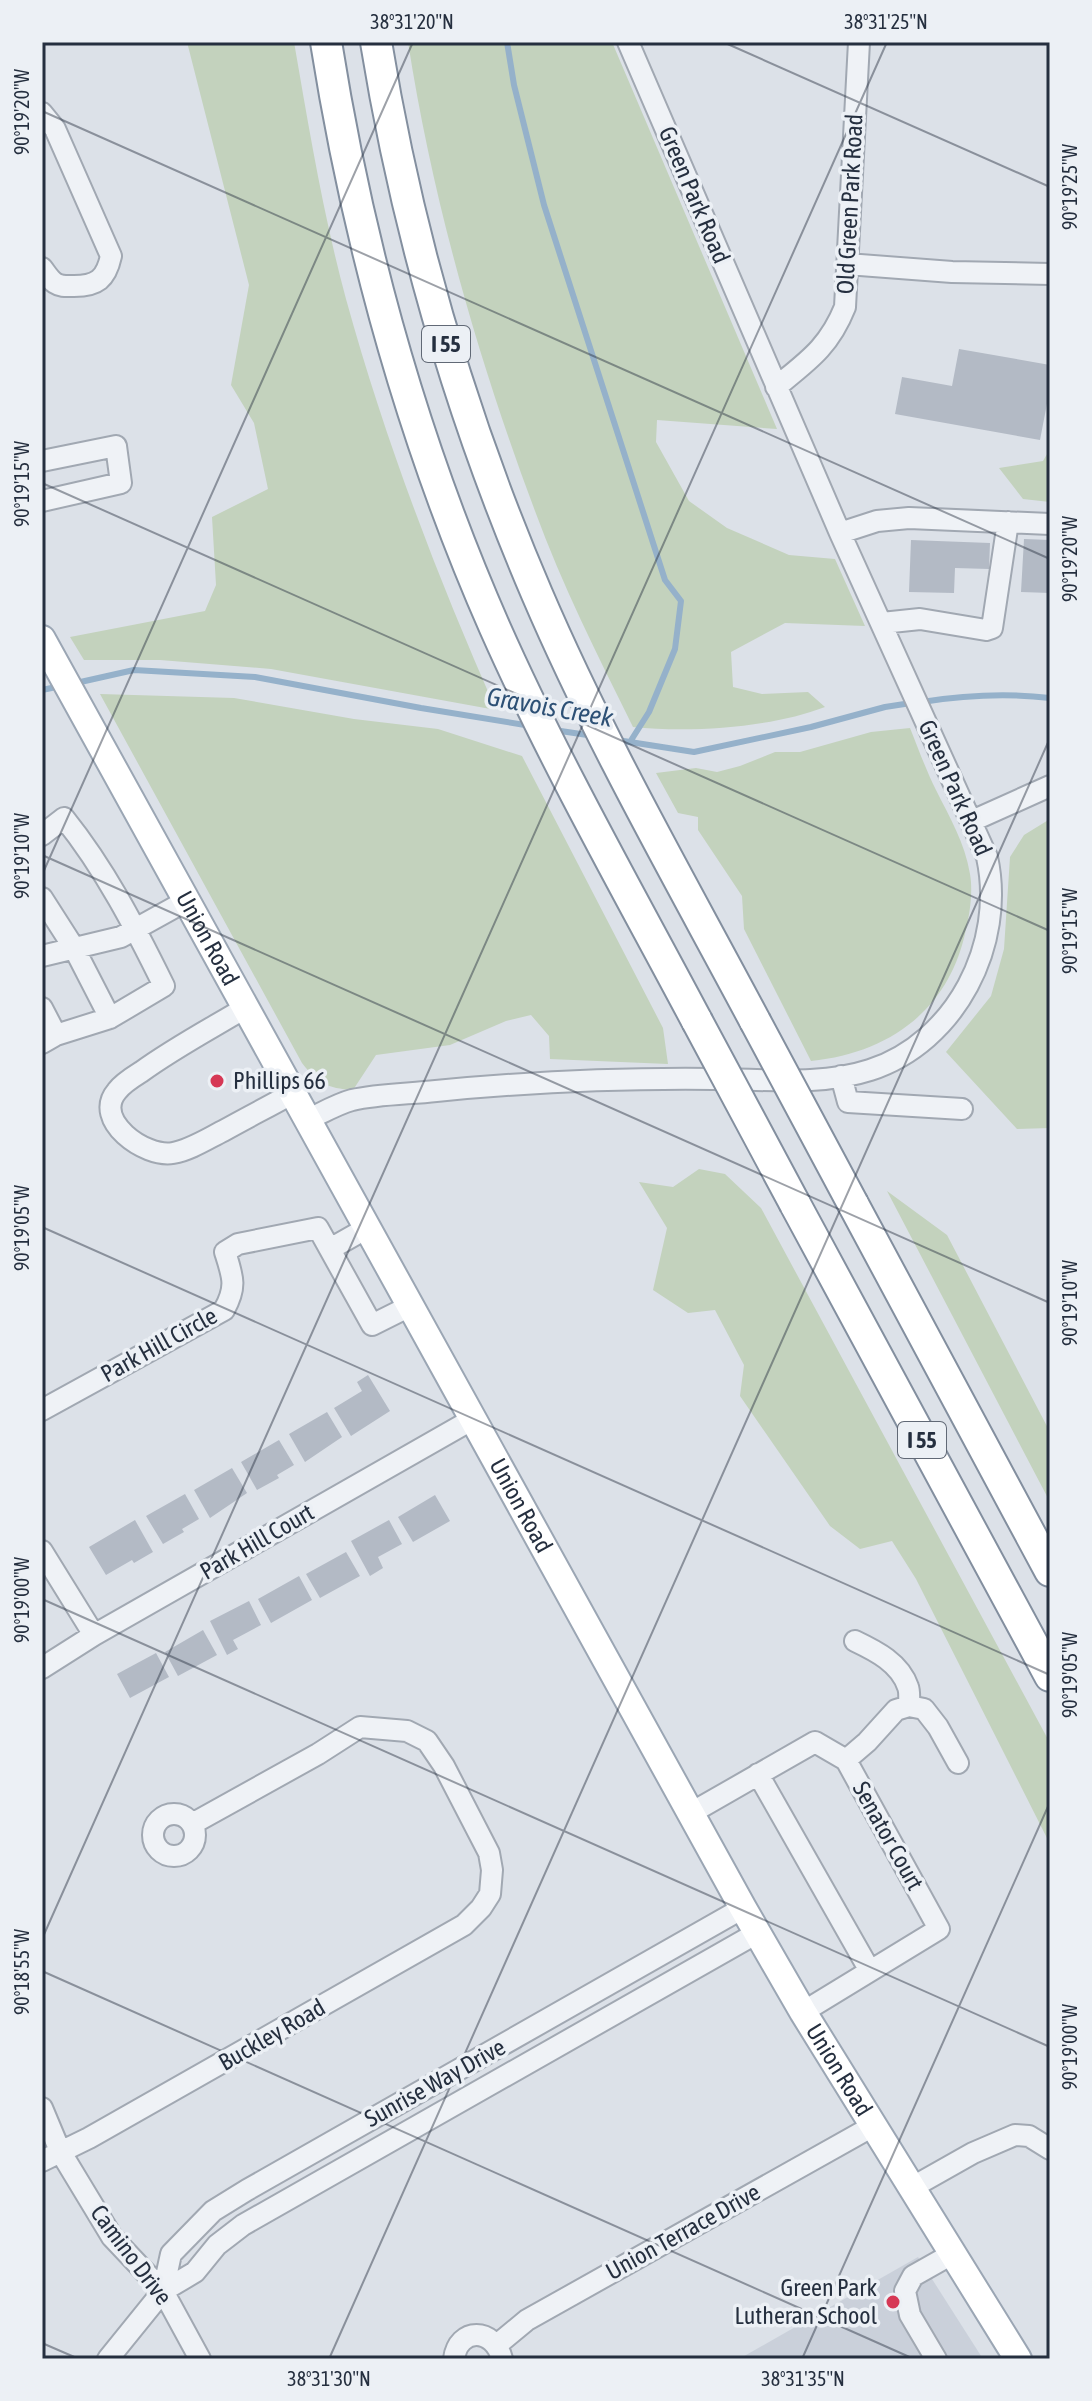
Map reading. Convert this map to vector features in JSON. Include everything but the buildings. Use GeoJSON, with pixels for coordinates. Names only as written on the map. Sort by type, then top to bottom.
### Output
{"type":"FeatureCollection","features":[{"type":"Feature","properties":{"kind":"highway","name":"I 55"},"geometry":{"type":"LineString","coordinates":[[326,42],[356,202],[381,303],[411,402],[444,500],[524,692],[697,1021],[1050,1676]]}},
{"type":"Feature","properties":{"kind":"highway","name":"I 55"},"geometry":{"type":"LineString","coordinates":[[376,42],[406,199],[436,313],[497,497],[555,635],[659,841],[1050,1571]]}},
{"type":"Feature","properties":{"kind":"main road","name":"Union Road"},"geometry":{"type":"LineString","coordinates":[[42,639],[757,1933],[1018,2359]]}},
{"type":"Feature","properties":{"kind":"street","name":"Green Park Road"},"geometry":{"type":"LineString","coordinates":[[307,1120],[351,1100],[499,1085],[586,1080],[810,1079],[866,1071],[890,1063],[926,1040],[960,999],[983,948],[992,895],[987,857],[840,533],[628,42]]}},
{"type":"Feature","properties":{"kind":"street","name":"Old Green Park Road"},"geometry":{"type":"LineString","coordinates":[[776,387],[820,350],[837,328],[845,307],[859,42]]}},
{"type":"Feature","properties":{"kind":"street"},"geometry":{"type":"LineString","coordinates":[[42,113],[55,129],[111,256],[103,277],[86,286],[57,285],[42,268]]}},
{"type":"Feature","properties":{"kind":"street"},"geometry":{"type":"LineString","coordinates":[[847,264],[952,272],[1050,274]]}},
{"type":"Feature","properties":{"kind":"street"},"geometry":{"type":"LineString","coordinates":[[42,461],[116,446],[121,483],[42,501]]}},
{"type":"Feature","properties":{"kind":"street"},"geometry":{"type":"LineString","coordinates":[[840,533],[877,521],[909,518],[1050,524]]}},
{"type":"Feature","properties":{"kind":"street"},"geometry":{"type":"LineString","coordinates":[[882,623],[920,619],[986,630],[992,628],[1008,522]]}},
{"type":"Feature","properties":{"kind":"street"},"geometry":{"type":"LineString","coordinates":[[972,821],[1050,786]]}},
{"type":"Feature","properties":{"kind":"street"},"geometry":{"type":"LineString","coordinates":[[42,835],[64,818],[88,848],[136,929],[164,986],[110,1018],[49,1039],[42,1008]]}},
{"type":"Feature","properties":{"kind":"street"},"geometry":{"type":"LineString","coordinates":[[42,898],[74,948],[110,1018]]}},
{"type":"Feature","properties":{"kind":"street"},"geometry":{"type":"LineString","coordinates":[[42,956],[121,937],[186,901]]}},
{"type":"Feature","properties":{"kind":"street"},"geometry":{"type":"LineString","coordinates":[[245,1008],[155,1062],[118,1089],[110,1113],[129,1138],[145,1149],[175,1153],[293,1093]]}},
{"type":"Feature","properties":{"kind":"street"},"geometry":{"type":"LineString","coordinates":[[841,1076],[848,1102],[962,1109]]}},
{"type":"Feature","properties":{"kind":"street","name":"Park Hill Circle"},"geometry":{"type":"LineString","coordinates":[[42,1410],[224,1310],[233,1295],[233,1276],[225,1252],[238,1244],[318,1228],[330,1249]]}},
{"type":"Feature","properties":{"kind":"street"},"geometry":{"type":"LineString","coordinates":[[367,1228],[330,1249],[372,1325],[410,1306]]}},
{"type":"Feature","properties":{"kind":"street","name":"Park Hill Court"},"geometry":{"type":"LineString","coordinates":[[42,1668],[94,1635],[473,1419]]}},
{"type":"Feature","properties":{"kind":"street"},"geometry":{"type":"LineString","coordinates":[[42,1551],[94,1635]]}},
{"type":"Feature","properties":{"kind":"street"},"geometry":{"type":"LineString","coordinates":[[855,1641],[882,1654],[896,1668],[908,1687],[909,1706]]}},
{"type":"Feature","properties":{"kind":"street"},"geometry":{"type":"LineString","coordinates":[[846,1760],[896,1710],[909,1706],[924,1709],[958,1763]]}},
{"type":"Feature","properties":{"kind":"street","name":"Buckley Road"},"geometry":{"type":"LineString","coordinates":[[51,2156],[89,2138],[464,1925],[490,1894],[492,1870],[489,1853],[444,1766],[427,1741],[407,1731],[360,1727],[192,1824]]}},
{"type":"Feature","properties":{"kind":"street","name":"Senator Court"},"geometry":{"type":"LineString","coordinates":[[691,1813],[815,1742],[846,1760],[939,1929],[803,2012]]}},
{"type":"Feature","properties":{"kind":"street"},"geometry":{"type":"LineString","coordinates":[[758,1774],[870,1971]]}},
{"type":"Feature","properties":{"kind":"street","name":"Sunrise Way Drive"},"geometry":{"type":"LineString","coordinates":[[163,2291],[171,2254],[213,2211],[743,1908]]}},
{"type":"Feature","properties":{"kind":"street","name":"Sunrise Way Drive"},"geometry":{"type":"LineString","coordinates":[[108,2359],[163,2291],[195,2272],[217,2245],[243,2225],[757,1933]]}},
{"type":"Feature","properties":{"kind":"street","name":"Camino Drive"},"geometry":{"type":"LineString","coordinates":[[42,2108],[51,2156],[112,2237],[163,2291],[200,2359]]}},
{"type":"Feature","properties":{"kind":"street","name":"Union Terrace Drive"},"geometry":{"type":"LineString","coordinates":[[454,2359],[459,2344],[471,2335],[486,2336],[500,2352],[527,2320],[873,2126]]}},
{"type":"Feature","properties":{"kind":"street"},"geometry":{"type":"LineString","coordinates":[[911,2188],[973,2153],[1015,2135],[1029,2136],[1050,2149]]}},
{"type":"Feature","properties":{"kind":"street"},"geometry":{"type":"LineString","coordinates":[[936,2359],[910,2315],[905,2291],[913,2276],[952,2254]]}},
{"type":"Feature","properties":{"kind":"shaded area","name":"Green Park Lutheran School"},"geometry":{"type":"Polygon","coordinates":[[[918,2257],[983,2359],[739,2359],[918,2257]]]}},
{"type":"Feature","properties":{"kind":"green space"},"geometry":{"type":"Polygon","coordinates":[[[187,42],[294,42],[330,235],[361,352],[414,507],[496,710],[271,669],[160,660],[84,660],[70,637],[205,611],[216,585],[212,517],[268,489],[254,423],[231,385],[249,285],[187,42]]]}},
{"type":"Feature","properties":{"kind":"green space"},"geometry":{"type":"Polygon","coordinates":[[[408,42],[612,42],[777,429],[657,420],[656,442],[689,501],[727,528],[789,555],[835,559],[865,626],[785,623],[731,652],[733,687],[762,694],[808,692],[825,707],[780,720],[730,727],[633,727],[557,566],[514,454],[476,338],[444,221],[408,42]]]}},
{"type":"Feature","properties":{"kind":"green space"},"geometry":{"type":"Polygon","coordinates":[[[1050,449],[1050,502],[1023,499],[999,468],[1043,461],[1050,449]]]}},
{"type":"Feature","properties":{"kind":"green space"},"geometry":{"type":"Polygon","coordinates":[[[100,694],[234,698],[354,719],[438,729],[522,756],[663,1028],[668,1064],[550,1059],[549,1036],[531,1015],[506,1021],[450,1045],[376,1055],[353,1090],[336,1088],[318,1080],[302,1063],[100,694]]]}},
{"type":"Feature","properties":{"kind":"green space"},"geometry":{"type":"Polygon","coordinates":[[[910,728],[968,863],[971,902],[958,957],[931,1004],[891,1037],[840,1056],[811,1061],[744,929],[742,896],[698,830],[698,817],[678,813],[656,773],[696,768],[717,772],[775,752],[800,752],[871,732],[910,728]]]}},
{"type":"Feature","properties":{"kind":"green space"},"geometry":{"type":"Polygon","coordinates":[[[1050,819],[1050,1128],[1017,1129],[946,1052],[991,996],[1004,949],[1010,857],[1024,835],[1050,819]]]}},
{"type":"Feature","properties":{"kind":"green space"},"geometry":{"type":"Polygon","coordinates":[[[699,1169],[725,1174],[761,1208],[1050,1743],[1050,1844],[916,1579],[892,1541],[860,1549],[830,1526],[740,1396],[744,1365],[715,1310],[688,1313],[653,1290],[667,1228],[639,1182],[673,1187],[699,1169]]]}},
{"type":"Feature","properties":{"kind":"green space"},"geometry":{"type":"Polygon","coordinates":[[[887,1191],[947,1235],[1050,1432],[1050,1502],[887,1191]]]}},
{"type":"Feature","properties":{"kind":"waterway"},"geometry":{"type":"LineString","coordinates":[[507,42],[514,85],[544,205],[665,580],[681,601],[675,649],[649,712],[630,742]]}},
{"type":"Feature","properties":{"kind":"waterway","name":"Gravois Creek"},"geometry":{"type":"LineString","coordinates":[[76,683],[134,670],[255,677],[531,726]]}},
{"type":"Feature","properties":{"kind":"waterway","name":"Gravois Creek"},"geometry":{"type":"LineString","coordinates":[[42,690],[61,686]]}},
{"type":"Feature","properties":{"kind":"waterway","name":"Gravois Creek"},"geometry":{"type":"LineString","coordinates":[[922,702],[986,696],[1050,698]]}},
{"type":"Feature","properties":{"kind":"waterway","name":"Gravois Creek"},"geometry":{"type":"LineString","coordinates":[[617,740],[694,752],[911,703]]}},
{"type":"Feature","properties":{"kind":"waterway","name":"Gravois Creek"},"geometry":{"type":"LineString","coordinates":[[554,730],[594,736]]}},
{"type":"Feature","properties":{"kind":"place","name":"Phillips 66"},"geometry":{"type":"Point","coordinates":[217,1081]}},
{"type":"Feature","properties":{"kind":"place","name":"Green Park Lutheran School"},"geometry":{"type":"Point","coordinates":[893,2302]}}]}
